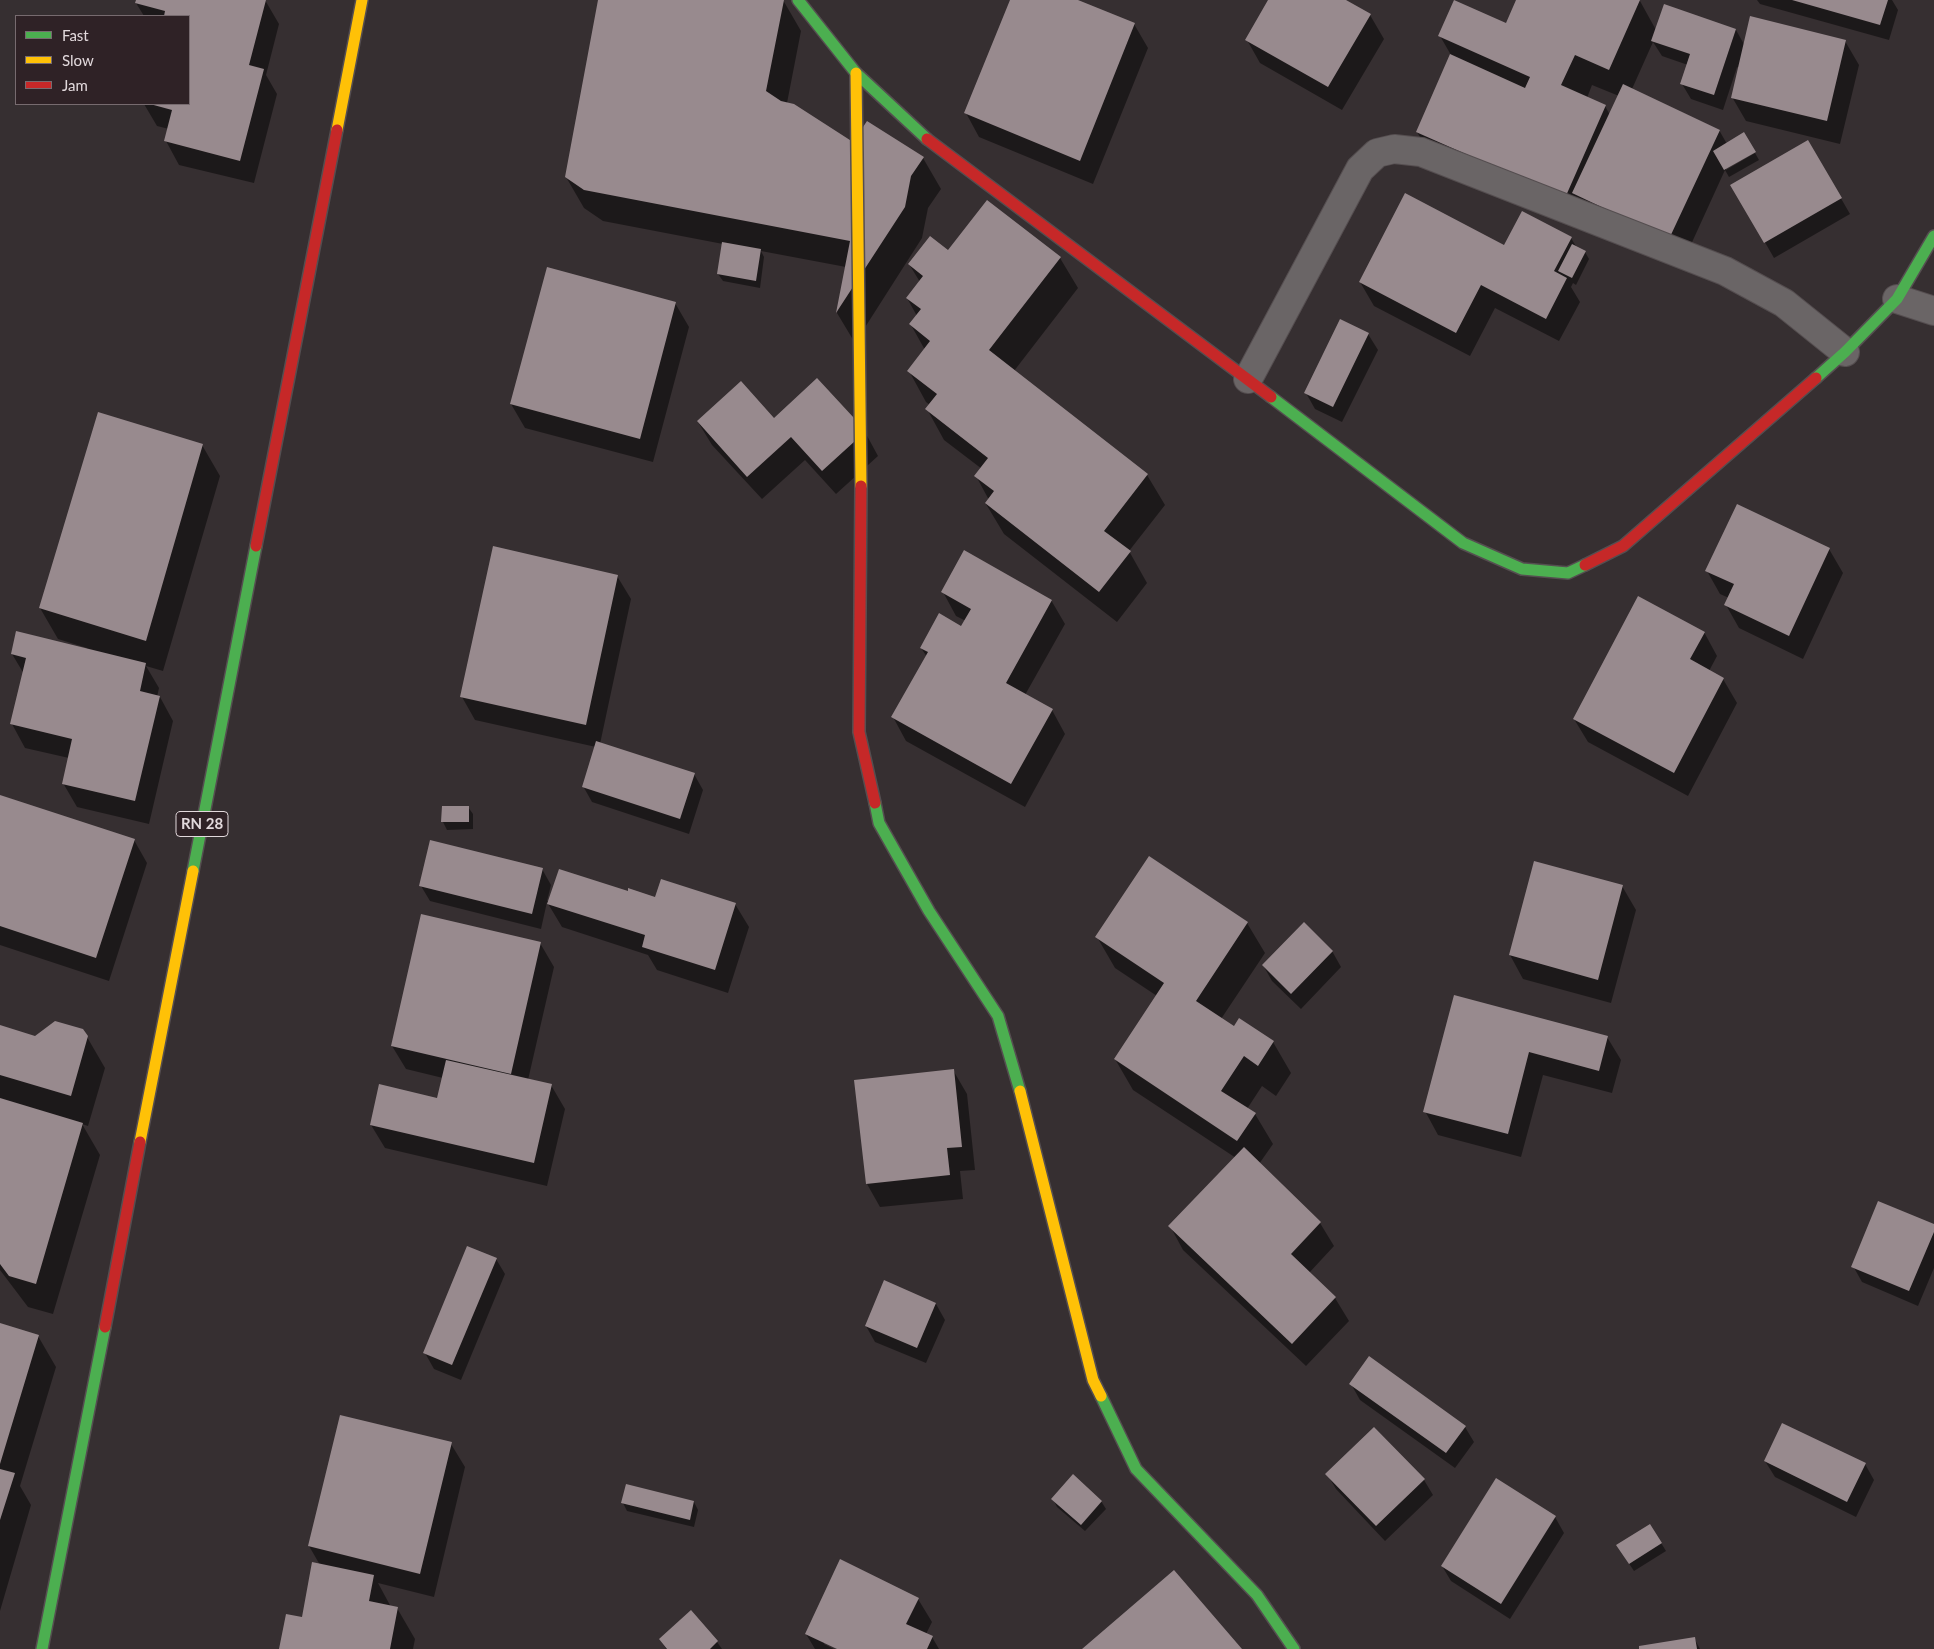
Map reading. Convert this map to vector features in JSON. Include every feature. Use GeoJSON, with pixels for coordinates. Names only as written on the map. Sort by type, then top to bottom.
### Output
{"type":"FeatureCollection","features":[{"type":"Feature","properties":{"kind":"street","name":"RN 28"},"geometry":{"type":"LineString","coordinates":[[42,1649],[362,0]]}},
{"type":"Feature","properties":{"kind":"street"},"geometry":{"type":"LineString","coordinates":[[798,0],[856,73],[924,137],[1464,543],[1522,570],[1568,573],[1623,546],[1844,352],[1897,299],[1934,236]]}},
{"type":"Feature","properties":{"kind":"street"},"geometry":{"type":"LineString","coordinates":[[856,73],[861,436],[860,732],[880,823],[929,910],[998,1016],[1027,1115],[1093,1380],[1136,1469],[1257,1595],[1294,1649]]}},
{"type":"Feature","properties":{"kind":"street"},"geometry":{"type":"LineString","coordinates":[[1248,379],[1360,169],[1377,153],[1394,149],[1421,152],[1725,271],[1784,303],[1844,352]]}},
{"type":"Feature","properties":{"kind":"street"},"geometry":{"type":"LineString","coordinates":[[1897,299],[1934,311]]}},
{"type":"Feature","properties":{"kind":"building"},"geometry":{"type":"Polygon","coordinates":[[[136,0],[266,0],[249,65],[264,69],[240,161],[164,141],[172,110],[154,105],[190,105],[190,15],[164,15],[165,11],[135,3],[136,0]]]}},
{"type":"Feature","properties":{"kind":"building"},"geometry":{"type":"Polygon","coordinates":[[[598,0],[784,0],[766,91],[781,101],[794,104],[853,142],[867,121],[924,157],[911,176],[905,207],[836,313],[850,241],[584,190],[565,177],[598,0]]]}},
{"type":"Feature","properties":{"kind":"building"},"geometry":{"type":"Polygon","coordinates":[[[1010,0],[1078,0],[1135,23],[1080,161],[964,113],[1010,0]]]}},
{"type":"Feature","properties":{"kind":"building"},"geometry":{"type":"Polygon","coordinates":[[[1268,0],[1346,0],[1371,14],[1328,87],[1245,40],[1268,0]]]}},
{"type":"Feature","properties":{"kind":"building"},"geometry":{"type":"Polygon","coordinates":[[[1454,0],[1506,23],[1516,0],[1640,0],[1609,70],[1575,55],[1561,85],[1606,105],[1565,198],[1416,132],[1450,54],[1525,88],[1530,77],[1438,36],[1454,0]]]}},
{"type":"Feature","properties":{"kind":"building"},"geometry":{"type":"Polygon","coordinates":[[[1792,0],[1888,0],[1880,25],[1792,0]]]}},
{"type":"Feature","properties":{"kind":"building"},"geometry":{"type":"Polygon","coordinates":[[[1664,4],[1736,29],[1714,95],[1680,84],[1690,54],[1651,41],[1664,4]]]}},
{"type":"Feature","properties":{"kind":"building"},"geometry":{"type":"Polygon","coordinates":[[[1750,16],[1846,40],[1827,121],[1731,98],[1750,16]]]}},
{"type":"Feature","properties":{"kind":"building"},"geometry":{"type":"Polygon","coordinates":[[[1623,84],[1720,130],[1669,239],[1572,193],[1623,84]]]}},
{"type":"Feature","properties":{"kind":"building"},"geometry":{"type":"Polygon","coordinates":[[[1744,132],[1756,152],[1724,170],[1713,151],[1744,132]]]}},
{"type":"Feature","properties":{"kind":"building"},"geometry":{"type":"Polygon","coordinates":[[[1808,140],[1842,198],[1764,243],[1730,185],[1808,140]]]}},
{"type":"Feature","properties":{"kind":"building"},"geometry":{"type":"Polygon","coordinates":[[[1405,193],[1504,245],[1522,211],[1572,237],[1554,271],[1567,278],[1546,319],[1481,285],[1456,333],[1359,282],[1405,193]]]}},
{"type":"Feature","properties":{"kind":"building"},"geometry":{"type":"Polygon","coordinates":[[[987,200],[1061,257],[989,350],[1148,474],[1104,531],[1131,551],[1099,592],[985,503],[994,491],[974,476],[988,458],[925,409],[937,394],[907,371],[930,341],[909,324],[921,309],[906,298],[923,276],[908,264],[930,236],[948,250],[987,200]]]}},
{"type":"Feature","properties":{"kind":"building"},"geometry":{"type":"Polygon","coordinates":[[[722,242],[761,249],[756,281],[717,274],[722,242]]]}},
{"type":"Feature","properties":{"kind":"building"},"geometry":{"type":"Polygon","coordinates":[[[1572,244],[1586,251],[1572,278],[1558,271],[1572,244]]]}},
{"type":"Feature","properties":{"kind":"building"},"geometry":{"type":"Polygon","coordinates":[[[547,267],[676,302],[640,439],[510,404],[547,267]]]}},
{"type":"Feature","properties":{"kind":"building"},"geometry":{"type":"Polygon","coordinates":[[[1340,319],[1369,333],[1333,407],[1304,393],[1340,319]]]}},
{"type":"Feature","properties":{"kind":"building"},"geometry":{"type":"Polygon","coordinates":[[[817,378],[866,431],[822,471],[791,437],[747,477],[697,421],[741,381],[774,418],[817,378]]]}},
{"type":"Feature","properties":{"kind":"building"},"geometry":{"type":"Polygon","coordinates":[[[98,412],[203,444],[146,641],[39,608],[98,412]]]}},
{"type":"Feature","properties":{"kind":"building"},"geometry":{"type":"Polygon","coordinates":[[[1737,504],[1830,548],[1789,636],[1724,605],[1734,584],[1705,571],[1737,504]]]}},
{"type":"Feature","properties":{"kind":"building"},"geometry":{"type":"Polygon","coordinates":[[[493,546],[618,575],[586,725],[460,697],[493,546]]]}},
{"type":"Feature","properties":{"kind":"building"},"geometry":{"type":"Polygon","coordinates":[[[964,550],[1052,600],[1006,683],[1053,709],[1011,784],[891,717],[928,652],[920,648],[939,613],[961,626],[971,609],[941,592],[964,550]]]}},
{"type":"Feature","properties":{"kind":"building"},"geometry":{"type":"Polygon","coordinates":[[[1638,596],[1705,632],[1690,659],[1724,678],[1674,773],[1573,719],[1638,596]]]}},
{"type":"Feature","properties":{"kind":"building"},"geometry":{"type":"Polygon","coordinates":[[[16,631],[146,663],[140,691],[160,696],[135,801],[62,784],[72,739],[10,724],[26,658],[11,654],[16,631]]]}},
{"type":"Feature","properties":{"kind":"building"},"geometry":{"type":"Polygon","coordinates":[[[596,741],[695,773],[680,819],[582,787],[596,741]]]}},
{"type":"Feature","properties":{"kind":"building"},"geometry":{"type":"Polygon","coordinates":[[[0,795],[135,839],[96,958],[0,926],[0,795]]]}},
{"type":"Feature","properties":{"kind":"building"},"geometry":{"type":"Polygon","coordinates":[[[442,806],[469,806],[469,822],[441,822],[442,806]]]}},
{"type":"Feature","properties":{"kind":"building"},"geometry":{"type":"Polygon","coordinates":[[[430,840],[543,868],[532,914],[419,886],[430,840]]]}},
{"type":"Feature","properties":{"kind":"building"},"geometry":{"type":"Polygon","coordinates":[[[1149,856],[1248,922],[1196,1001],[1234,1026],[1239,1018],[1274,1041],[1258,1066],[1244,1056],[1221,1091],[1256,1113],[1237,1141],[1114,1059],[1164,983],[1095,937],[1149,856]]]}},
{"type":"Feature","properties":{"kind":"building"},"geometry":{"type":"Polygon","coordinates":[[[1534,861],[1623,885],[1598,980],[1509,955],[1534,861]]]}},
{"type":"Feature","properties":{"kind":"building"},"geometry":{"type":"Polygon","coordinates":[[[559,869],[628,891],[628,888],[655,897],[661,879],[736,903],[715,970],[642,947],[645,935],[547,904],[559,869]]]}},
{"type":"Feature","properties":{"kind":"building"},"geometry":{"type":"Polygon","coordinates":[[[421,914],[541,942],[511,1074],[391,1046],[421,914]]]}},
{"type":"Feature","properties":{"kind":"building"},"geometry":{"type":"Polygon","coordinates":[[[1304,922],[1333,951],[1291,994],[1262,965],[1304,922]]]}},
{"type":"Feature","properties":{"kind":"building"},"geometry":{"type":"Polygon","coordinates":[[[1454,995],[1608,1036],[1599,1071],[1529,1052],[1508,1134],[1423,1112],[1454,995]]]}},
{"type":"Feature","properties":{"kind":"building"},"geometry":{"type":"Polygon","coordinates":[[[55,1021],[83,1029],[88,1036],[71,1096],[0,1075],[0,1025],[35,1036],[55,1021]]]}},
{"type":"Feature","properties":{"kind":"building"},"geometry":{"type":"Polygon","coordinates":[[[446,1060],[552,1084],[534,1163],[370,1125],[379,1084],[437,1098],[446,1060]]]}},
{"type":"Feature","properties":{"kind":"building"},"geometry":{"type":"Polygon","coordinates":[[[954,1069],[962,1147],[947,1148],[950,1175],[866,1184],[854,1080],[954,1069]]]}},
{"type":"Feature","properties":{"kind":"building"},"geometry":{"type":"Polygon","coordinates":[[[0,1098],[83,1123],[36,1284],[9,1276],[0,1264],[0,1098]]]}},
{"type":"Feature","properties":{"kind":"building"},"geometry":{"type":"Polygon","coordinates":[[[1244,1147],[1321,1222],[1291,1254],[1336,1297],[1292,1344],[1168,1226],[1244,1147]]]}},
{"type":"Feature","properties":{"kind":"building"},"geometry":{"type":"Polygon","coordinates":[[[1878,1201],[1934,1224],[1934,1232],[1909,1291],[1851,1267],[1878,1201]]]}},
{"type":"Feature","properties":{"kind":"building"},"geometry":{"type":"Polygon","coordinates":[[[467,1246],[497,1258],[452,1365],[423,1353],[467,1246]]]}},
{"type":"Feature","properties":{"kind":"building"},"geometry":{"type":"Polygon","coordinates":[[[884,1280],[936,1303],[917,1348],[865,1326],[884,1280]]]}},
{"type":"Feature","properties":{"kind":"building"},"geometry":{"type":"Polygon","coordinates":[[[0,1323],[39,1335],[0,1464],[0,1323]]]}},
{"type":"Feature","properties":{"kind":"building"},"geometry":{"type":"Polygon","coordinates":[[[1369,1356],[1466,1426],[1446,1453],[1349,1384],[1369,1356]]]}},
{"type":"Feature","properties":{"kind":"building"},"geometry":{"type":"Polygon","coordinates":[[[340,1415],[452,1442],[420,1574],[308,1546],[340,1415]]]}},
{"type":"Feature","properties":{"kind":"building"},"geometry":{"type":"Polygon","coordinates":[[[1782,1423],[1866,1463],[1847,1502],[1764,1461],[1782,1423]]]}},
{"type":"Feature","properties":{"kind":"building"},"geometry":{"type":"Polygon","coordinates":[[[1374,1427],[1425,1479],[1376,1526],[1325,1474],[1374,1427]]]}},
{"type":"Feature","properties":{"kind":"building"},"geometry":{"type":"Polygon","coordinates":[[[0,1469],[15,1473],[0,1520],[0,1469]]]}},
{"type":"Feature","properties":{"kind":"building"},"geometry":{"type":"Polygon","coordinates":[[[1073,1474],[1102,1501],[1081,1525],[1051,1499],[1073,1474]]]}},
{"type":"Feature","properties":{"kind":"building"},"geometry":{"type":"Polygon","coordinates":[[[1496,1478],[1556,1516],[1501,1604],[1441,1566],[1496,1478]]]}},
{"type":"Feature","properties":{"kind":"building"},"geometry":{"type":"Polygon","coordinates":[[[626,1484],[694,1501],[690,1520],[621,1503],[626,1484]]]}},
{"type":"Feature","properties":{"kind":"building"},"geometry":{"type":"Polygon","coordinates":[[[1650,1524],[1662,1543],[1629,1564],[1616,1545],[1650,1524]]]}},
{"type":"Feature","properties":{"kind":"building"},"geometry":{"type":"Polygon","coordinates":[[[840,1559],[919,1598],[906,1624],[933,1636],[927,1649],[837,1649],[805,1634],[840,1559]]]}},
{"type":"Feature","properties":{"kind":"building"},"geometry":{"type":"Polygon","coordinates":[[[312,1562],[374,1575],[369,1601],[398,1607],[390,1649],[279,1649],[286,1614],[302,1617],[312,1562]]]}},
{"type":"Feature","properties":{"kind":"building"},"geometry":{"type":"Polygon","coordinates":[[[1174,1570],[1242,1649],[1082,1649],[1174,1570]]]}},
{"type":"Feature","properties":{"kind":"building"},"geometry":{"type":"Polygon","coordinates":[[[691,1610],[718,1641],[710,1649],[667,1649],[659,1639],[691,1610]]]}},
{"type":"Feature","properties":{"kind":"building"},"geometry":{"type":"Polygon","coordinates":[[[1695,1637],[1697,1649],[1639,1649],[1639,1646],[1695,1637]]]}},
{"type":"Feature","properties":{"kind":"traffic: fast"},"geometry":{"type":"LineString","coordinates":[[798,0],[856,73],[927,139]]}},
{"type":"Feature","properties":{"kind":"traffic: fast"},"geometry":{"type":"LineString","coordinates":[[1816,378],[1845,352],[1897,299],[1934,236]]}},
{"type":"Feature","properties":{"kind":"traffic: fast"},"geometry":{"type":"LineString","coordinates":[[1271,397],[1463,543],[1522,569],[1568,573],[1585,565]]}},
{"type":"Feature","properties":{"kind":"traffic: fast"},"geometry":{"type":"LineString","coordinates":[[193,871],[256,546]]}},
{"type":"Feature","properties":{"kind":"traffic: fast"},"geometry":{"type":"LineString","coordinates":[[875,803],[879,823],[929,911],[998,1016],[1020,1091]]}},
{"type":"Feature","properties":{"kind":"traffic: fast"},"geometry":{"type":"LineString","coordinates":[[42,1649],[105,1327]]}},
{"type":"Feature","properties":{"kind":"traffic: fast"},"geometry":{"type":"LineString","coordinates":[[1101,1396],[1136,1469],[1257,1595],[1294,1649]]}},
{"type":"Feature","properties":{"kind":"traffic: slow"},"geometry":{"type":"LineString","coordinates":[[337,130],[362,0]]}},
{"type":"Feature","properties":{"kind":"traffic: slow"},"geometry":{"type":"LineString","coordinates":[[856,73],[861,486]]}},
{"type":"Feature","properties":{"kind":"traffic: slow"},"geometry":{"type":"LineString","coordinates":[[140,1142],[193,871]]}},
{"type":"Feature","properties":{"kind":"traffic: slow"},"geometry":{"type":"LineString","coordinates":[[1020,1091],[1093,1380],[1101,1396]]}},
{"type":"Feature","properties":{"kind":"traffic: jam"},"geometry":{"type":"LineString","coordinates":[[256,546],[337,130]]}},
{"type":"Feature","properties":{"kind":"traffic: jam"},"geometry":{"type":"LineString","coordinates":[[927,139],[1271,397]]}},
{"type":"Feature","properties":{"kind":"traffic: jam"},"geometry":{"type":"LineString","coordinates":[[1585,565],[1623,546],[1816,378]]}},
{"type":"Feature","properties":{"kind":"traffic: jam"},"geometry":{"type":"LineString","coordinates":[[861,486],[859,732],[875,803]]}},
{"type":"Feature","properties":{"kind":"traffic: jam"},"geometry":{"type":"LineString","coordinates":[[105,1327],[140,1142]]}}]}
